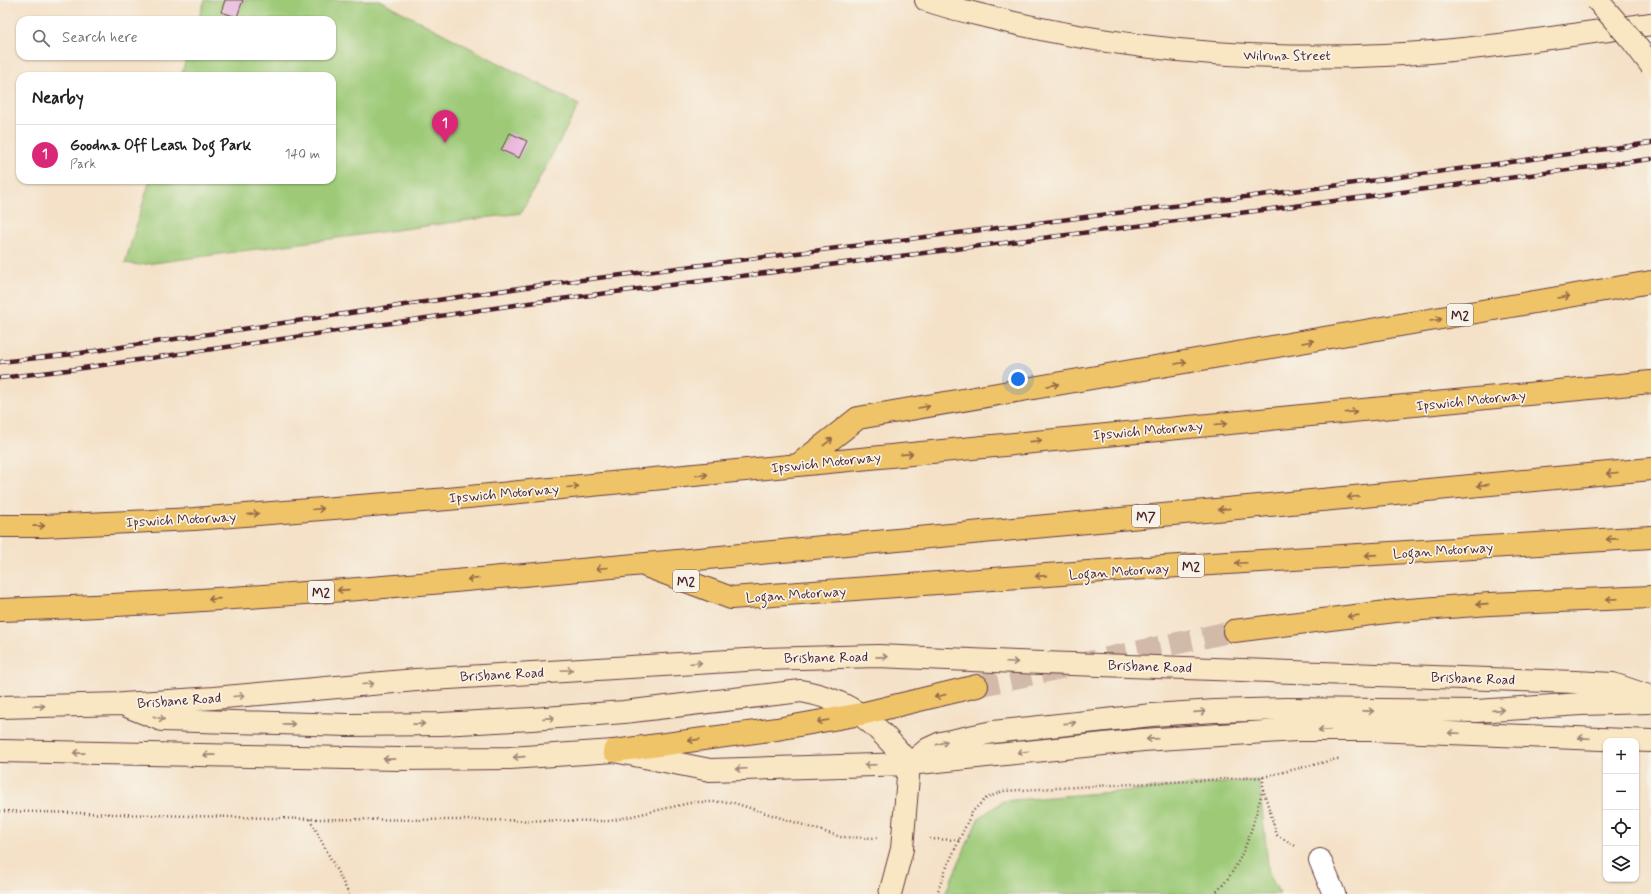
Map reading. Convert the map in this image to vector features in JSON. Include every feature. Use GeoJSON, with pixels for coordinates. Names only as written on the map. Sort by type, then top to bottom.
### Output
{"type":"FeatureCollection","features":[{"type":"Feature","properties":{"kind":"highway","name":"M2"},"geometry":{"type":"LineString","coordinates":[[798,465],[858,418],[1651,282]]}},
{"type":"Feature","properties":{"kind":"highway","name":"Ipswich Motorway"},"geometry":{"type":"LineString","coordinates":[[0,526],[43,526],[194,519],[464,497],[1651,382]]}},
{"type":"Feature","properties":{"kind":"highway","name":"M7"},"geometry":{"type":"LineString","coordinates":[[641,565],[1651,469]]}},
{"type":"Feature","properties":{"kind":"highway","name":"Logan Motorway"},"geometry":{"type":"LineString","coordinates":[[641,565],[731,598],[1130,569],[1651,537]]}},
{"type":"Feature","properties":{"kind":"highway","name":"M2"},"geometry":{"type":"LineString","coordinates":[[0,610],[123,605],[328,591],[641,565]]}},
{"type":"Feature","properties":{"kind":"highway"},"geometry":{"type":"LineString","coordinates":[[1234,631],[1395,611],[1490,604],[1651,597]]}},
{"type":"Feature","properties":{"kind":"highway"},"geometry":{"type":"LineString","coordinates":[[614,751],[777,729],[861,714],[977,686]]}},
{"type":"Feature","properties":{"kind":"main road","name":"Wilruna Street"},"geometry":{"type":"LineString","coordinates":[[926,0],[1016,24],[1086,38],[1156,48],[1232,55],[1384,55],[1480,46],[1651,24]]}},
{"type":"Feature","properties":{"kind":"main road"},"geometry":{"type":"LineString","coordinates":[[1597,0],[1631,39],[1651,65]]}},
{"type":"Feature","properties":{"kind":"main road","name":"Brisbane Road"},"geometry":{"type":"LineString","coordinates":[[0,708],[123,704],[499,674],[762,659],[870,656],[1613,684],[1651,696]]}},
{"type":"Feature","properties":{"kind":"main road"},"geometry":{"type":"LineString","coordinates":[[123,704],[162,720],[348,725],[441,724],[624,712],[801,691],[829,698],[861,714],[880,730],[909,764],[902,849],[890,894]]}},
{"type":"Feature","properties":{"kind":"main road"},"geometry":{"type":"LineString","coordinates":[[909,764],[928,749],[941,743],[993,732],[1152,715],[1287,709],[1477,711],[1581,704],[1651,702]]}},
{"type":"Feature","properties":{"kind":"main road"},"geometry":{"type":"LineString","coordinates":[[0,752],[404,759],[510,758],[614,751],[710,770],[909,764],[1143,740],[1296,730],[1371,730],[1651,741]]}},
{"type":"Feature","properties":{"kind":"street"},"geometry":{"type":"LineString","coordinates":[[1320,860],[1334,894]]}},
{"type":"Feature","properties":{"kind":"path"},"geometry":{"type":"LineString","coordinates":[[937,894],[945,871],[972,812],[985,799],[1003,791],[1263,777],[1346,757]]}},
{"type":"Feature","properties":{"kind":"path"},"geometry":{"type":"LineString","coordinates":[[1263,777],[1263,789],[1277,835],[1320,860]]}},
{"type":"Feature","properties":{"kind":"path"},"geometry":{"type":"LineString","coordinates":[[1214,894],[1224,886],[1244,848],[1263,789]]}},
{"type":"Feature","properties":{"kind":"path"},"geometry":{"type":"LineString","coordinates":[[0,811],[310,819],[610,821],[694,802],[731,802],[840,837],[959,840]]}},
{"type":"Feature","properties":{"kind":"path"},"geometry":{"type":"LineString","coordinates":[[310,819],[349,894]]}},
{"type":"Feature","properties":{"kind":"green space"},"geometry":{"type":"Polygon","coordinates":[[[205,0],[379,0],[579,105],[521,213],[139,265],[125,263],[149,184],[336,184],[336,72],[182,72],[186,60],[336,60],[336,16],[199,16],[205,0]]]}},
{"type":"Feature","properties":{"kind":"green space"},"geometry":{"type":"Polygon","coordinates":[[[1259,780],[1269,874],[1280,894],[945,894],[978,819],[1003,801],[1259,780]]]}},
{"type":"Feature","properties":{"kind":"building"},"geometry":{"type":"Polygon","coordinates":[[[225,0],[243,0],[237,16],[221,12],[225,0]]]}},
{"type":"Feature","properties":{"kind":"building"},"geometry":{"type":"Polygon","coordinates":[[[510,133],[527,141],[519,158],[501,150],[510,133]]]}},
{"type":"Feature","properties":{"kind":"tunnel"},"geometry":{"type":"LineString","coordinates":[[977,686],[1234,631]]}},
{"type":"Feature","properties":{"kind":"railway"},"geometry":{"type":"LineString","coordinates":[[0,362],[74,354],[526,287],[1340,185],[1651,143]]}},
{"type":"Feature","properties":{"kind":"railway"},"geometry":{"type":"LineString","coordinates":[[0,378],[76,369],[529,303],[1342,200],[1651,159]]}},
{"type":"Feature","properties":{"kind":"place","name":"Goodna Off Leash Dog Park"},"geometry":{"type":"Point","coordinates":[445,143]}}]}
